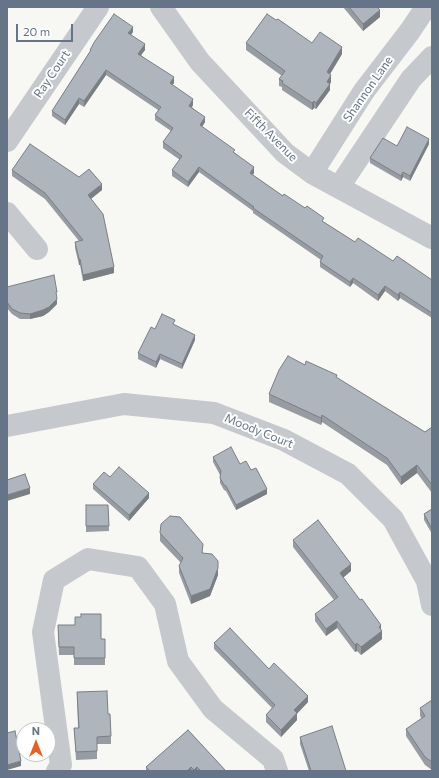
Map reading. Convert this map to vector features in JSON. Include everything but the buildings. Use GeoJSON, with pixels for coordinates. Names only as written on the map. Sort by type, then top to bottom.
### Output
{"type":"FeatureCollection","features":[{"type":"Feature","properties":{"kind":"street","name":"Ray Court"},"geometry":{"type":"LineString","coordinates":[[7,141],[98,7]]}},
{"type":"Feature","properties":{"kind":"street","name":"Fifth Avenue"},"geometry":{"type":"LineString","coordinates":[[161,7],[200,62],[285,153],[312,173],[432,238]]}},
{"type":"Feature","properties":{"kind":"street","name":"Shannon Lane"},"geometry":{"type":"LineString","coordinates":[[312,173],[364,91],[410,31],[426,7]]}},
{"type":"Feature","properties":{"kind":"street"},"geometry":{"type":"LineString","coordinates":[[339,187],[411,79],[432,57]]}},
{"type":"Feature","properties":{"kind":"street"},"geometry":{"type":"LineString","coordinates":[[7,213],[37,248]]}},
{"type":"Feature","properties":{"kind":"street","name":"Moody Court"},"geometry":{"type":"LineString","coordinates":[[7,426],[124,404],[214,413],[284,440],[348,474],[393,519],[427,581],[432,605]]}},
{"type":"Feature","properties":{"kind":"street"},"geometry":{"type":"LineString","coordinates":[[57,771],[61,765],[43,632],[54,580],[88,559],[138,567],[165,604],[178,661],[213,709],[273,759],[277,771]]}}]}
